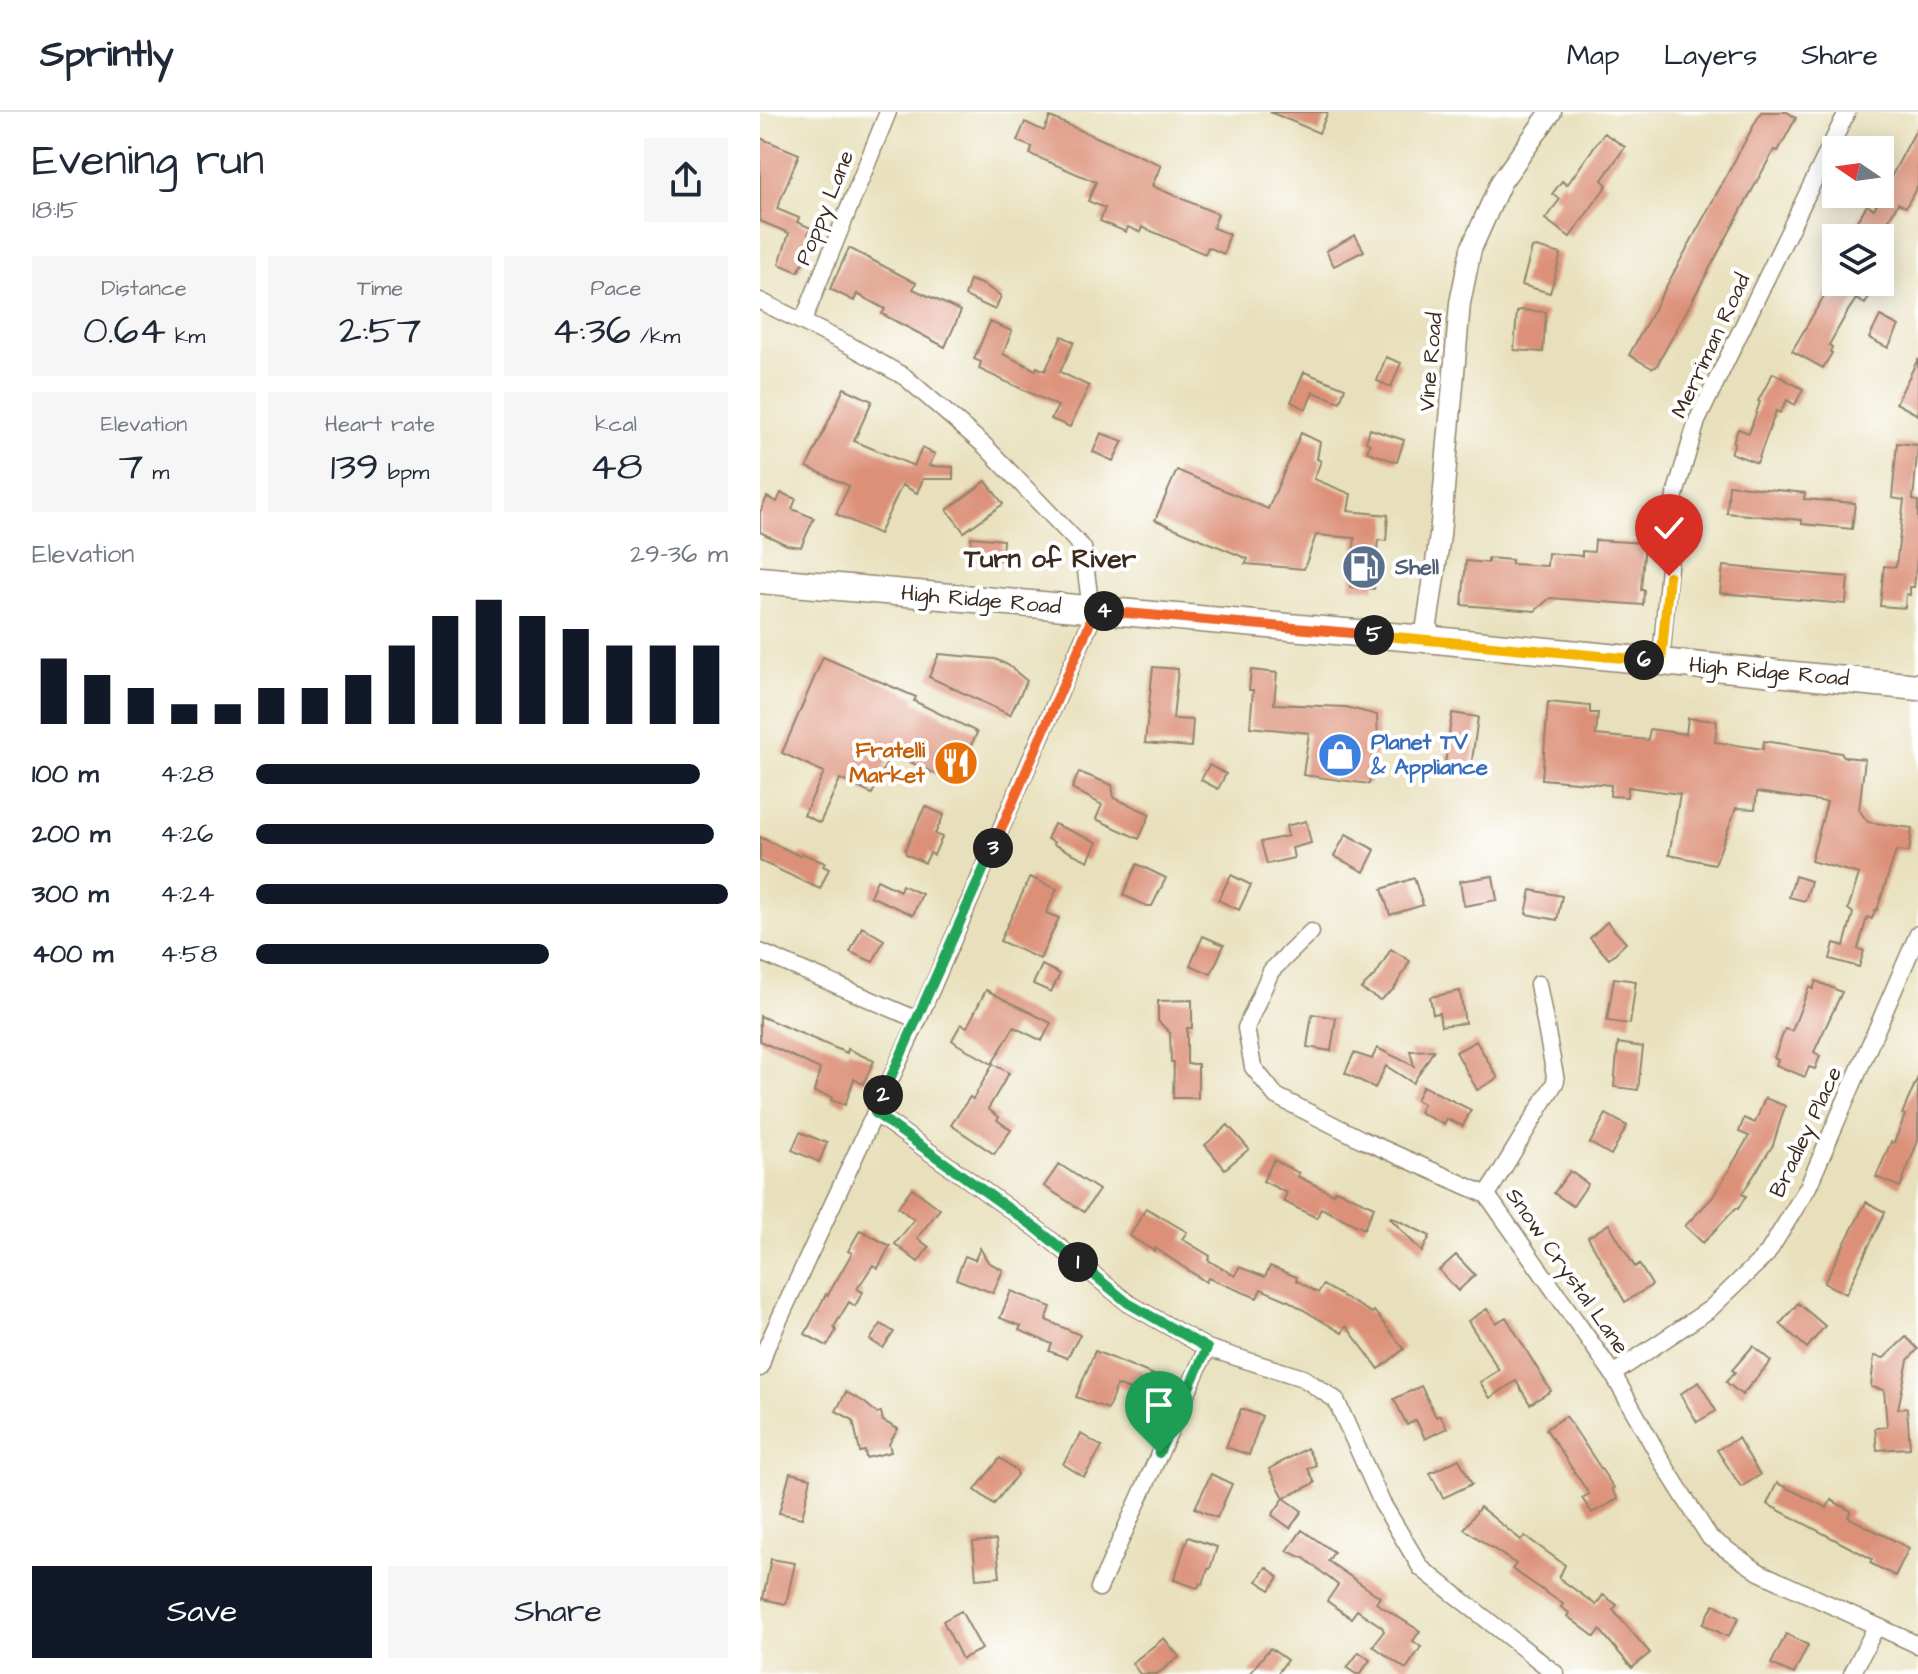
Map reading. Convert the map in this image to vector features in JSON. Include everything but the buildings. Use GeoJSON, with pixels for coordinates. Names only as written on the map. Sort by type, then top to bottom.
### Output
{"type":"FeatureCollection","features":[{"type":"Feature","properties":{"kind":"main road","name":"High Ridge Road"},"geometry":{"type":"LineString","coordinates":[[760,580],[1425,639],[1918,687]]}},
{"type":"Feature","properties":{"kind":"street","name":"Poppy Lane"},"geometry":{"type":"LineString","coordinates":[[803,321],[888,112]]}},
{"type":"Feature","properties":{"kind":"street","name":"Vine Road"},"geometry":{"type":"LineString","coordinates":[[1425,639],[1440,535],[1460,303],[1471,249],[1501,182],[1551,112]]}},
{"type":"Feature","properties":{"kind":"street","name":"Merriman Road"},"geometry":{"type":"LineString","coordinates":[[1661,662],[1675,495],[1697,421],[1847,112]]}},
{"type":"Feature","properties":{"kind":"street"},"geometry":{"type":"LineString","coordinates":[[760,301],[905,377],[985,446],[1083,548],[1091,610],[1090,623],[918,1020],[763,1347],[760,1368]]}},
{"type":"Feature","properties":{"kind":"street","name":"Snow Crystal Lane"},"geometry":{"type":"LineString","coordinates":[[1311,932],[1271,971],[1246,1028],[1253,1067],[1276,1096],[1361,1139],[1487,1195],[1613,1374],[1664,1465],[1710,1538],[1759,1572],[1918,1645]]}},
{"type":"Feature","properties":{"kind":"street","name":"Bradley Place"},"geometry":{"type":"LineString","coordinates":[[1613,1374],[1710,1309],[1767,1254],[1808,1187],[1918,934]]}},
{"type":"Feature","properties":{"kind":"street"},"geometry":{"type":"LineString","coordinates":[[760,952],[918,1020]]}},
{"type":"Feature","properties":{"kind":"street"},"geometry":{"type":"LineString","coordinates":[[1487,1195],[1556,1081],[1538,984]]}},
{"type":"Feature","properties":{"kind":"street"},"geometry":{"type":"LineString","coordinates":[[875,1113],[1036,1228],[1128,1303],[1207,1348],[1303,1378],[1336,1400],[1382,1503],[1421,1568],[1556,1674]]}},
{"type":"Feature","properties":{"kind":"street"},"geometry":{"type":"LineString","coordinates":[[1099,1588],[1207,1348]]}},
{"type":"Feature","properties":{"kind":"street"},"geometry":{"type":"LineString","coordinates":[[1852,1674],[1876,1627]]}},
{"type":"Feature","properties":{"kind":"place","name":"Shell"},"geometry":{"type":"Point","coordinates":[1364,567]}},
{"type":"Feature","properties":{"kind":"place","name":"Planet TV & Appliance"},"geometry":{"type":"Point","coordinates":[1340,755]}},
{"type":"Feature","properties":{"kind":"place","name":"Fratelli Market"},"geometry":{"type":"Point","coordinates":[956,763]}},
{"type":"Feature","properties":{"kind":"district","name":"Turn of River"},"geometry":{"type":"Point","coordinates":[1050,559]}},
{"type":"Feature","properties":{"kind":"route"},"geometry":{"type":"LineString","coordinates":[[1159,1453],[1207,1348],[1128,1303],[1036,1228],[875,1113],[1041,738],[1090,623],[1091,610],[1661,662],[1669,576]]}}]}
